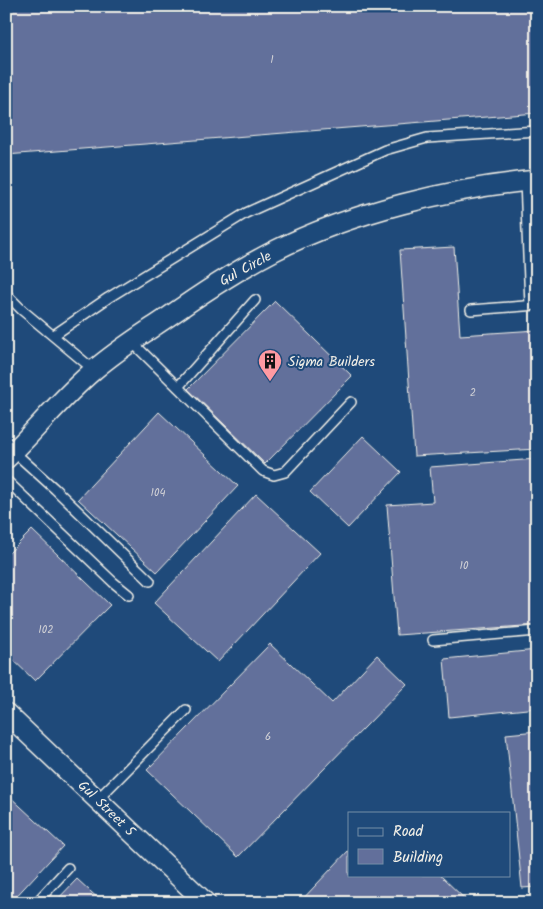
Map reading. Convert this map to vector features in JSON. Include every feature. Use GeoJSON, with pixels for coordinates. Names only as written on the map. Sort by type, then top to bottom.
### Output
{"type":"FeatureCollection","features":[{"type":"Feature","properties":{"kind":"street","name":"Gul Circle"},"geometry":{"type":"LineString","coordinates":[[10,456],[50,409],[94,370],[131,341],[217,283],[276,251],[336,225],[404,204],[482,186],[531,181]]}},
{"type":"Feature","properties":{"kind":"street","name":"Gul Street 5"},"geometry":{"type":"LineString","coordinates":[[6,713],[206,903]]}},
{"type":"Feature","properties":{"kind":"lane"},"geometry":{"type":"LineString","coordinates":[[54,335],[108,298],[246,213],[384,150],[427,138],[537,131]]}},
{"type":"Feature","properties":{"kind":"lane"},"geometry":{"type":"LineString","coordinates":[[470,310],[533,305],[531,181]]}},
{"type":"Feature","properties":{"kind":"lane"},"geometry":{"type":"LineString","coordinates":[[6,294],[22,310],[94,370]]}},
{"type":"Feature","properties":{"kind":"lane"},"geometry":{"type":"LineString","coordinates":[[178,387],[256,300]]}},
{"type":"Feature","properties":{"kind":"lane"},"geometry":{"type":"LineString","coordinates":[[131,341],[263,471],[274,475],[286,472],[351,402]]}},
{"type":"Feature","properties":{"kind":"lane"},"geometry":{"type":"LineString","coordinates":[[10,456],[55,489],[150,582]]}},
{"type":"Feature","properties":{"kind":"lane"},"geometry":{"type":"LineString","coordinates":[[6,480],[129,595]]}},
{"type":"Feature","properties":{"kind":"lane"},"geometry":{"type":"LineString","coordinates":[[433,640],[537,631]]}},
{"type":"Feature","properties":{"kind":"lane"},"geometry":{"type":"LineString","coordinates":[[98,799],[186,710]]}},
{"type":"Feature","properties":{"kind":"lane"},"geometry":{"type":"LineString","coordinates":[[36,903],[68,868]]}},
{"type":"Feature","properties":{"kind":"building"},"geometry":{"type":"Polygon","coordinates":[[[6,6],[537,6],[537,113],[6,155],[6,6]]]}},
{"type":"Feature","properties":{"kind":"building"},"geometry":{"type":"Polygon","coordinates":[[[454,247],[460,335],[537,330],[537,449],[414,456],[400,250],[454,247]]]}},
{"type":"Feature","properties":{"kind":"building","name":"Sigma Builders"},"geometry":{"type":"Polygon","coordinates":[[[275,301],[352,376],[265,464],[188,389],[275,301]]]}},
{"type":"Feature","properties":{"kind":"building"},"geometry":{"type":"Polygon","coordinates":[[[159,412],[238,486],[157,572],[78,499],[159,412]]]}},
{"type":"Feature","properties":{"kind":"building"},"geometry":{"type":"Polygon","coordinates":[[[363,436],[401,472],[348,528],[310,492],[363,436]]]}},
{"type":"Feature","properties":{"kind":"building"},"geometry":{"type":"Polygon","coordinates":[[[537,459],[537,625],[397,635],[387,505],[433,502],[430,467],[537,459]]]}},
{"type":"Feature","properties":{"kind":"building"},"geometry":{"type":"Polygon","coordinates":[[[256,494],[320,553],[218,662],[154,603],[256,494]]]}},
{"type":"Feature","properties":{"kind":"building"},"geometry":{"type":"Polygon","coordinates":[[[32,530],[110,605],[35,681],[6,653],[6,556],[32,530]]]}},
{"type":"Feature","properties":{"kind":"building"},"geometry":{"type":"Polygon","coordinates":[[[270,644],[332,703],[377,655],[407,684],[238,857],[147,770],[270,644]]]}},
{"type":"Feature","properties":{"kind":"building"},"geometry":{"type":"Polygon","coordinates":[[[537,650],[537,708],[449,717],[444,659],[537,650]]]}},
{"type":"Feature","properties":{"kind":"building"},"geometry":{"type":"Polygon","coordinates":[[[537,731],[537,887],[522,888],[506,734],[537,731]]]}},
{"type":"Feature","properties":{"kind":"building"},"geometry":{"type":"Polygon","coordinates":[[[6,793],[63,846],[10,903],[6,903],[6,793]]]}},
{"type":"Feature","properties":{"kind":"building"},"geometry":{"type":"Polygon","coordinates":[[[348,851],[348,876],[441,876],[469,903],[299,903],[348,851]]]}},
{"type":"Feature","properties":{"kind":"building"},"geometry":{"type":"Polygon","coordinates":[[[77,879],[103,903],[54,903],[77,879]]]}},
{"type":"Feature","properties":{"kind":"place","name":"Sigma Builders"},"geometry":{"type":"Point","coordinates":[270,382]}}]}
